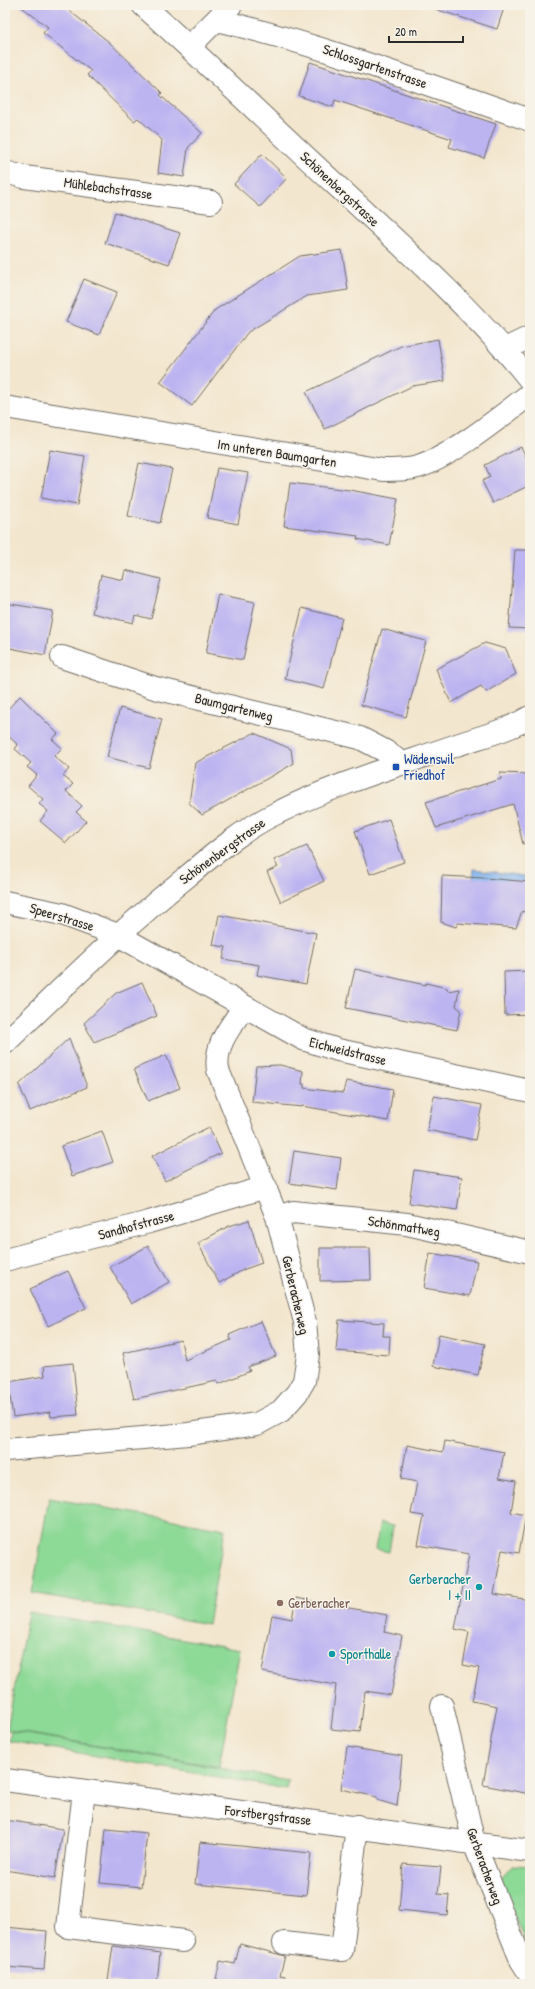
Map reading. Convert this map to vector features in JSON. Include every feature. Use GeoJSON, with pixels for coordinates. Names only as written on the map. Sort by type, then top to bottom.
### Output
{"type":"FeatureCollection","features":[{"type":"Feature","properties":{"kind":"street","name":"Schönenbergstrasse"},"geometry":{"type":"LineString","coordinates":[[143,5],[474,315],[506,349],[530,380]]}},
{"type":"Feature","properties":{"kind":"street"},"geometry":{"type":"LineString","coordinates":[[189,47],[224,12]]}},
{"type":"Feature","properties":{"kind":"street","name":"Schlossgartenstrasse"},"geometry":{"type":"LineString","coordinates":[[224,12],[270,33],[336,52],[530,120]]}},
{"type":"Feature","properties":{"kind":"street","name":"Mühlebachstrasse"},"geometry":{"type":"LineString","coordinates":[[5,172],[24,177],[211,202]]}},
{"type":"Feature","properties":{"kind":"street"},"geometry":{"type":"LineString","coordinates":[[506,349],[530,337]]}},
{"type":"Feature","properties":{"kind":"street","name":"Im unteren Baumgarten"},"geometry":{"type":"LineString","coordinates":[[5,407],[383,470],[414,468],[442,456],[490,425],[530,394]]}},
{"type":"Feature","properties":{"kind":"street","name":"Baumgartenweg"},"geometry":{"type":"LineString","coordinates":[[62,657],[155,688],[360,738],[385,751],[404,764]]}},
{"type":"Feature","properties":{"kind":"street","name":"Schönenbergstrasse"},"geometry":{"type":"LineString","coordinates":[[5,1043],[118,935],[220,850],[274,814],[332,788],[528,721]]}},
{"type":"Feature","properties":{"kind":"street","name":"Speerstrasse"},"geometry":{"type":"LineString","coordinates":[[5,902],[62,914],[118,935]]}},
{"type":"Feature","properties":{"kind":"street","name":"Eichweidstrasse"},"geometry":{"type":"LineString","coordinates":[[118,935],[303,1039],[338,1050],[530,1091]]}},
{"type":"Feature","properties":{"kind":"street","name":"Gerberacherweg"},"geometry":{"type":"LineString","coordinates":[[5,1450],[188,1434],[257,1424],[280,1410],[297,1393],[304,1381],[308,1355],[305,1322],[277,1217],[218,1070],[216,1060],[223,1039],[244,1007]]}},
{"type":"Feature","properties":{"kind":"street","name":"Sandhofstrasse"},"geometry":{"type":"LineString","coordinates":[[5,1260],[149,1222],[266,1187]]}},
{"type":"Feature","properties":{"kind":"street","name":"Schönmattweg"},"geometry":{"type":"LineString","coordinates":[[277,1217],[293,1212],[407,1224],[530,1252]]}},
{"type":"Feature","properties":{"kind":"street","name":"Gerberacherweg"},"geometry":{"type":"LineString","coordinates":[[442,1706],[474,1843],[521,1960],[530,1974]]}},
{"type":"Feature","properties":{"kind":"street","name":"Forstbergstrasse"},"geometry":{"type":"LineString","coordinates":[[5,1780],[357,1826],[530,1851]]}},
{"type":"Feature","properties":{"kind":"street"},"geometry":{"type":"LineString","coordinates":[[84,1791],[68,1927],[183,1941]]}},
{"type":"Feature","properties":{"kind":"street"},"geometry":{"type":"LineString","coordinates":[[284,1943],[342,1950],[357,1826]]}},
{"type":"Feature","properties":{"kind":"green space"},"geometry":{"type":"Polygon","coordinates":[[[49,1498],[225,1529],[208,1624],[32,1593],[49,1498]]]}},
{"type":"Feature","properties":{"kind":"green space"},"geometry":{"type":"Polygon","coordinates":[[[380,1523],[393,1526],[389,1552],[375,1549],[380,1523]]]}},
{"type":"Feature","properties":{"kind":"green space"},"geometry":{"type":"Polygon","coordinates":[[[28,1612],[240,1649],[219,1767],[7,1730],[28,1612]]]}},
{"type":"Feature","properties":{"kind":"green space"},"geometry":{"type":"Polygon","coordinates":[[[11,1731],[288,1780],[286,1789],[9,1741],[11,1731]]]}},
{"type":"Feature","properties":{"kind":"green space"},"geometry":{"type":"Polygon","coordinates":[[[512,1865],[530,1866],[530,1953],[499,1880],[512,1865]]]}},
{"type":"Feature","properties":{"kind":"water"},"geometry":{"type":"Polygon","coordinates":[[[474,869],[530,877],[526,886],[473,879],[474,869]]]}},
{"type":"Feature","properties":{"kind":"building"},"geometry":{"type":"Polygon","coordinates":[[[19,5],[62,5],[109,42],[162,93],[160,95],[202,133],[188,148],[184,177],[158,173],[162,140],[138,118],[134,121],[87,75],[91,71],[43,33],[48,27],[19,5]]]}},
{"type":"Feature","properties":{"kind":"building"},"geometry":{"type":"Polygon","coordinates":[[[435,5],[505,5],[497,29],[435,9],[435,5]]]}},
{"type":"Feature","properties":{"kind":"building"},"geometry":{"type":"Polygon","coordinates":[[[310,62],[496,124],[484,158],[449,147],[452,139],[335,100],[333,107],[299,96],[310,62]]]}},
{"type":"Feature","properties":{"kind":"building"},"geometry":{"type":"Polygon","coordinates":[[[262,154],[287,178],[260,207],[234,184],[262,154]]]}},
{"type":"Feature","properties":{"kind":"building"},"geometry":{"type":"Polygon","coordinates":[[[115,212],[180,233],[169,264],[105,243],[115,212]]]}},
{"type":"Feature","properties":{"kind":"building"},"geometry":{"type":"Polygon","coordinates":[[[342,250],[348,290],[307,296],[248,332],[192,406],[160,382],[215,310],[300,256],[342,250]]]}},
{"type":"Feature","properties":{"kind":"building"},"geometry":{"type":"Polygon","coordinates":[[[84,279],[117,292],[99,335],[66,322],[84,279]]]}},
{"type":"Feature","properties":{"kind":"building"},"geometry":{"type":"Polygon","coordinates":[[[438,339],[445,381],[412,386],[325,429],[306,392],[401,346],[438,339]]]}},
{"type":"Feature","properties":{"kind":"building"},"geometry":{"type":"Polygon","coordinates":[[[521,447],[530,465],[530,485],[493,503],[482,481],[490,477],[485,465],[521,447]]]}},
{"type":"Feature","properties":{"kind":"building"},"geometry":{"type":"Polygon","coordinates":[[[50,450],[85,456],[77,505],[41,498],[50,450]]]}},
{"type":"Feature","properties":{"kind":"building"},"geometry":{"type":"Polygon","coordinates":[[[139,463],[172,469],[160,523],[128,516],[139,463]]]}},
{"type":"Feature","properties":{"kind":"building"},"geometry":{"type":"Polygon","coordinates":[[[217,468],[248,473],[238,524],[207,518],[217,468]]]}},
{"type":"Feature","properties":{"kind":"building"},"geometry":{"type":"Polygon","coordinates":[[[290,483],[350,490],[398,499],[389,545],[357,539],[358,536],[284,526],[290,483]]]}},
{"type":"Feature","properties":{"kind":"building"},"geometry":{"type":"Polygon","coordinates":[[[515,550],[530,550],[530,629],[509,628],[515,550]]]}},
{"type":"Feature","properties":{"kind":"building"},"geometry":{"type":"Polygon","coordinates":[[[125,570],[161,579],[151,619],[135,615],[133,623],[92,613],[101,575],[123,580],[125,570]]]}},
{"type":"Feature","properties":{"kind":"building"},"geometry":{"type":"Polygon","coordinates":[[[218,594],[255,602],[243,660],[206,653],[218,594]]]}},
{"type":"Feature","properties":{"kind":"building"},"geometry":{"type":"Polygon","coordinates":[[[5,603],[53,611],[45,655],[5,647],[5,603]]]}},
{"type":"Feature","properties":{"kind":"building"},"geometry":{"type":"Polygon","coordinates":[[[302,608],[342,618],[324,689],[285,679],[302,608]]]}},
{"type":"Feature","properties":{"kind":"building"},"geometry":{"type":"Polygon","coordinates":[[[382,629],[426,641],[406,717],[361,705],[382,629]]]}},
{"type":"Feature","properties":{"kind":"building"},"geometry":{"type":"Polygon","coordinates":[[[485,643],[506,649],[516,674],[486,692],[481,686],[451,703],[436,669],[485,643]]]}},
{"type":"Feature","properties":{"kind":"building"},"geometry":{"type":"Polygon","coordinates":[[[20,696],[58,734],[52,739],[62,748],[54,756],[69,769],[63,776],[73,784],[66,791],[82,806],[76,812],[86,821],[66,843],[40,821],[48,811],[39,804],[43,799],[28,786],[37,775],[27,767],[31,763],[15,749],[18,745],[5,733],[5,712],[20,696]]]}},
{"type":"Feature","properties":{"kind":"building"},"geometry":{"type":"Polygon","coordinates":[[[120,708],[162,719],[149,768],[107,757],[120,708]]]}},
{"type":"Feature","properties":{"kind":"building"},"geometry":{"type":"Polygon","coordinates":[[[254,733],[291,749],[293,764],[202,815],[189,803],[195,763],[254,733]]]}},
{"type":"Feature","properties":{"kind":"building"},"geometry":{"type":"Polygon","coordinates":[[[500,773],[530,774],[530,843],[523,844],[513,804],[436,828],[426,802],[501,779],[500,773]]]}},
{"type":"Feature","properties":{"kind":"building"},"geometry":{"type":"Polygon","coordinates":[[[389,819],[404,862],[370,874],[355,831],[389,819]]]}},
{"type":"Feature","properties":{"kind":"building"},"geometry":{"type":"Polygon","coordinates":[[[307,846],[324,881],[281,902],[267,872],[278,867],[274,860],[307,846]]]}},
{"type":"Feature","properties":{"kind":"building"},"geometry":{"type":"Polygon","coordinates":[[[442,876],[530,882],[530,914],[522,911],[516,928],[458,923],[456,927],[441,922],[442,876]]]}},
{"type":"Feature","properties":{"kind":"building"},"geometry":{"type":"Polygon","coordinates":[[[219,915],[316,933],[306,984],[257,975],[259,965],[223,959],[226,947],[213,945],[219,915]]]}},
{"type":"Feature","properties":{"kind":"building"},"geometry":{"type":"Polygon","coordinates":[[[355,969],[425,985],[426,983],[447,988],[448,991],[459,989],[456,1006],[461,1010],[457,1030],[346,1008],[355,969]]]}},
{"type":"Feature","properties":{"kind":"building"},"geometry":{"type":"Polygon","coordinates":[[[530,971],[530,1014],[505,1015],[504,972],[530,971]]]}},
{"type":"Feature","properties":{"kind":"building"},"geometry":{"type":"Polygon","coordinates":[[[142,982],[157,1016],[94,1042],[84,1023],[116,993],[142,982]]]}},
{"type":"Feature","properties":{"kind":"building"},"geometry":{"type":"Polygon","coordinates":[[[69,1038],[87,1087],[30,1111],[19,1085],[69,1038]]]}},
{"type":"Feature","properties":{"kind":"building"},"geometry":{"type":"Polygon","coordinates":[[[166,1055],[180,1088],[148,1101],[134,1069],[166,1055]]]}},
{"type":"Feature","properties":{"kind":"building"},"geometry":{"type":"Polygon","coordinates":[[[280,1065],[303,1071],[302,1084],[304,1084],[304,1088],[343,1093],[346,1081],[393,1089],[388,1121],[302,1106],[252,1102],[256,1066],[280,1065]]]}},
{"type":"Feature","properties":{"kind":"building"},"geometry":{"type":"Polygon","coordinates":[[[434,1096],[482,1105],[475,1140],[427,1130],[434,1096]]]}},
{"type":"Feature","properties":{"kind":"building"},"geometry":{"type":"Polygon","coordinates":[[[209,1127],[221,1153],[165,1181],[152,1156],[209,1127]]]}},
{"type":"Feature","properties":{"kind":"building"},"geometry":{"type":"Polygon","coordinates":[[[102,1131],[113,1162],[72,1176],[61,1146],[102,1131]]]}},
{"type":"Feature","properties":{"kind":"building"},"geometry":{"type":"Polygon","coordinates":[[[294,1151],[341,1158],[337,1190],[289,1183],[294,1151]]]}},
{"type":"Feature","properties":{"kind":"building"},"geometry":{"type":"Polygon","coordinates":[[[414,1170],[462,1177],[457,1210],[409,1203],[414,1170]]]}},
{"type":"Feature","properties":{"kind":"building"},"geometry":{"type":"Polygon","coordinates":[[[249,1220],[262,1263],[245,1269],[219,1283],[198,1243],[229,1226],[249,1220]]]}},
{"type":"Feature","properties":{"kind":"building"},"geometry":{"type":"Polygon","coordinates":[[[148,1246],[169,1282],[131,1304],[110,1267],[148,1246]]]}},
{"type":"Feature","properties":{"kind":"building"},"geometry":{"type":"Polygon","coordinates":[[[320,1248],[370,1248],[371,1280],[320,1281],[320,1248]]]}},
{"type":"Feature","properties":{"kind":"building"},"geometry":{"type":"Polygon","coordinates":[[[430,1253],[477,1261],[470,1296],[424,1288],[430,1253]]]}},
{"type":"Feature","properties":{"kind":"building"},"geometry":{"type":"Polygon","coordinates":[[[68,1271],[86,1308],[48,1326],[30,1289],[68,1271]]]}},
{"type":"Feature","properties":{"kind":"building"},"geometry":{"type":"Polygon","coordinates":[[[339,1320],[384,1323],[383,1336],[390,1336],[389,1355],[336,1351],[339,1320]]]}},
{"type":"Feature","properties":{"kind":"building"},"geometry":{"type":"Polygon","coordinates":[[[261,1321],[276,1356],[248,1367],[250,1371],[219,1384],[217,1381],[134,1399],[123,1353],[181,1340],[185,1360],[231,1340],[229,1335],[261,1321]]]}},
{"type":"Feature","properties":{"kind":"building"},"geometry":{"type":"Polygon","coordinates":[[[439,1334],[485,1344],[478,1375],[433,1366],[439,1334]]]}},
{"type":"Feature","properties":{"kind":"building"},"geometry":{"type":"Polygon","coordinates":[[[73,1363],[78,1415],[51,1417],[50,1412],[13,1417],[8,1382],[45,1376],[44,1366],[73,1363]]]}},
{"type":"Feature","properties":{"kind":"building","name":"Gerberacher I + II"},"geometry":{"type":"Polygon","coordinates":[[[445,1441],[504,1452],[499,1478],[516,1481],[511,1512],[526,1515],[519,1553],[502,1550],[494,1594],[530,1600],[530,1794],[483,1785],[497,1706],[472,1701],[479,1668],[463,1665],[469,1632],[455,1629],[469,1554],[418,1545],[424,1516],[411,1514],[417,1482],[401,1479],[407,1445],[443,1452],[445,1441]]]}},
{"type":"Feature","properties":{"kind":"building","name":"Sporthalle"},"geometry":{"type":"Polygon","coordinates":[[[296,1598],[387,1615],[384,1632],[402,1636],[391,1695],[365,1691],[360,1732],[331,1729],[336,1685],[262,1672],[272,1615],[292,1619],[296,1598]]]}},
{"type":"Feature","properties":{"kind":"building"},"geometry":{"type":"Polygon","coordinates":[[[347,1747],[402,1756],[397,1806],[377,1800],[377,1797],[341,1789],[347,1747]]]}},
{"type":"Feature","properties":{"kind":"building"},"geometry":{"type":"Polygon","coordinates":[[[5,1820],[63,1829],[55,1878],[5,1870],[5,1820]]]}},
{"type":"Feature","properties":{"kind":"building"},"geometry":{"type":"Polygon","coordinates":[[[106,1829],[147,1833],[141,1887],[100,1883],[106,1829]]]}},
{"type":"Feature","properties":{"kind":"building"},"geometry":{"type":"Polygon","coordinates":[[[200,1842],[311,1853],[306,1895],[195,1884],[200,1842]]]}},
{"type":"Feature","properties":{"kind":"building"},"geometry":{"type":"Polygon","coordinates":[[[403,1864],[441,1867],[438,1894],[449,1895],[447,1915],[399,1910],[403,1864]]]}},
{"type":"Feature","properties":{"kind":"building"},"geometry":{"type":"Polygon","coordinates":[[[5,1927],[47,1931],[44,1970],[5,1967],[5,1927]]]}},
{"type":"Feature","properties":{"kind":"building"},"geometry":{"type":"Polygon","coordinates":[[[240,1944],[285,1956],[280,1975],[285,1976],[284,1984],[215,1984],[220,1961],[235,1964],[240,1944]]]}},
{"type":"Feature","properties":{"kind":"building"},"geometry":{"type":"Polygon","coordinates":[[[113,1946],[160,1953],[157,1984],[127,1984],[108,1981],[113,1946]]]}},
{"type":"Feature","properties":{"kind":"place","name":"Wädenswil Friedhof"},"geometry":{"type":"Point","coordinates":[396,767]}},
{"type":"Feature","properties":{"kind":"place","name":"Gerberacher I + II"},"geometry":{"type":"Point","coordinates":[479,1587]}},
{"type":"Feature","properties":{"kind":"place","name":"Gerberacher"},"geometry":{"type":"Point","coordinates":[280,1603]}},
{"type":"Feature","properties":{"kind":"place","name":"Sporthalle"},"geometry":{"type":"Point","coordinates":[332,1654]}}]}
